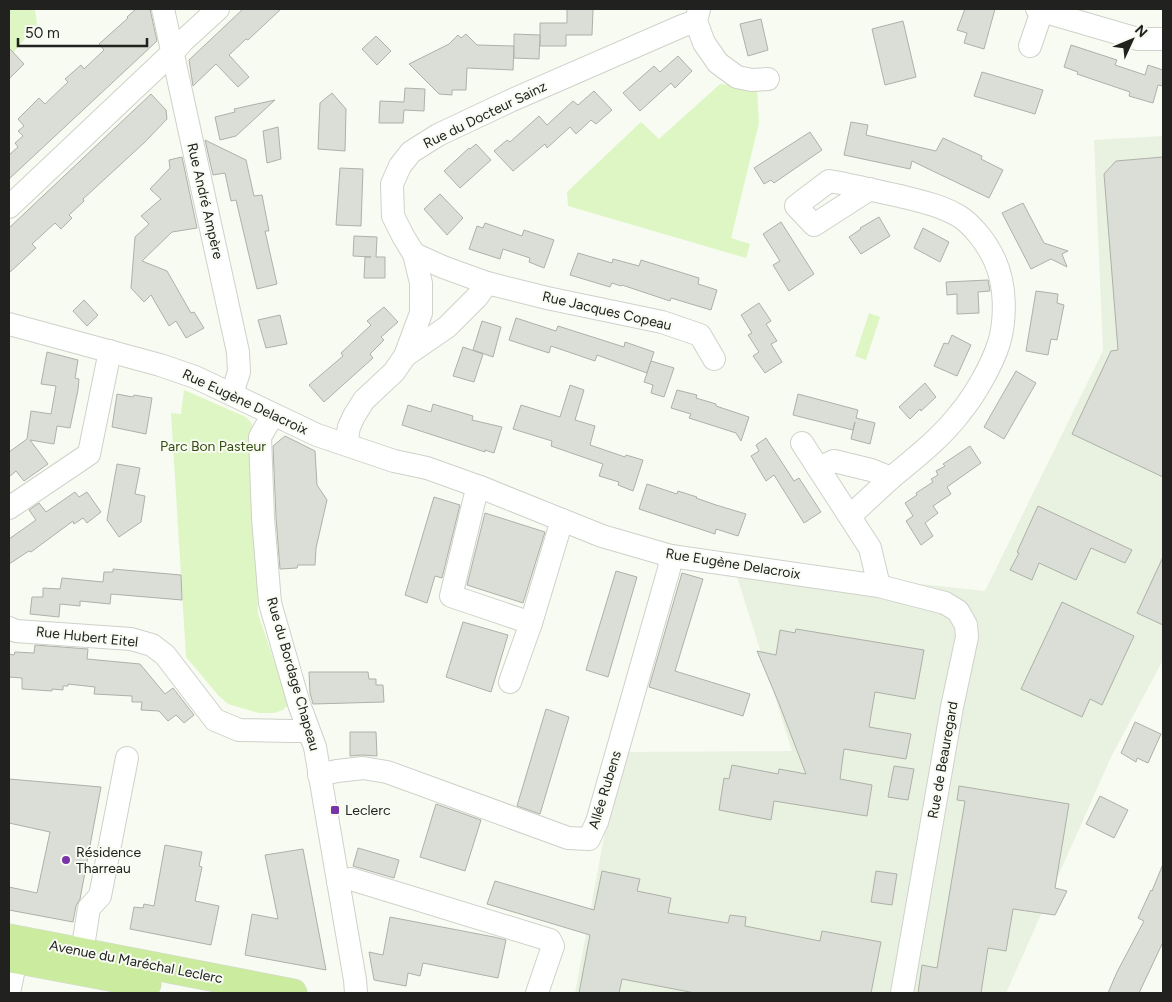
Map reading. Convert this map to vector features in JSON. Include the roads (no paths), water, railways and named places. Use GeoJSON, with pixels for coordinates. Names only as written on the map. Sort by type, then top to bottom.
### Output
{"type":"FeatureCollection","features":[{"type":"Feature","properties":{"kind":"main road","name":"Avenue du Maréchal Leclerc"},"geometry":{"type":"LineString","coordinates":[[11,951],[49,955],[197,993]]}},
{"type":"Feature","properties":{"kind":"main road","name":"Avenue du Maréchal Leclerc"},"geometry":{"type":"LineString","coordinates":[[49,955],[78,951],[293,993]]}},
{"type":"Feature","properties":{"kind":"street","name":"Rue André Ampère"},"geometry":{"type":"LineString","coordinates":[[163,9],[238,352],[239,372],[232,394]]}},
{"type":"Feature","properties":{"kind":"street"},"geometry":{"type":"LineString","coordinates":[[9,207],[218,9]]}},
{"type":"Feature","properties":{"kind":"street"},"geometry":{"type":"LineString","coordinates":[[1030,46],[1040,10],[1138,39],[1163,39]]}},
{"type":"Feature","properties":{"kind":"street"},"geometry":{"type":"LineString","coordinates":[[698,15],[704,43],[718,63],[737,77],[752,80],[768,79]]}},
{"type":"Feature","properties":{"kind":"street","name":"Rue du Docteur Sainz"},"geometry":{"type":"LineString","coordinates":[[346,444],[348,427],[364,400],[394,372],[405,356],[421,313],[420,283],[414,254],[393,216],[392,184],[400,166],[411,152],[438,135],[510,101],[682,26],[698,15]]}},
{"type":"Feature","properties":{"kind":"street"},"geometry":{"type":"LineString","coordinates":[[850,516],[944,432],[961,413],[989,366],[999,343],[1003,319],[1004,295],[1000,272],[990,249],[975,230],[959,216],[936,205],[870,189]]}},
{"type":"Feature","properties":{"kind":"street","name":"Rue Jacques Copeau"},"geometry":{"type":"LineString","coordinates":[[414,254],[443,268],[486,283],[662,322],[700,335],[714,359]]}},
{"type":"Feature","properties":{"kind":"street"},"geometry":{"type":"LineString","coordinates":[[405,356],[447,327],[477,297],[486,283]]}},
{"type":"Feature","properties":{"kind":"street","name":"Rue Eugène Delacroix"},"geometry":{"type":"LineString","coordinates":[[9,324],[160,365],[195,377],[317,435],[394,461],[426,468],[480,487],[602,536],[671,556],[879,586]]}},
{"type":"Feature","properties":{"kind":"street"},"geometry":{"type":"LineString","coordinates":[[9,508],[89,454],[110,351]]}},
{"type":"Feature","properties":{"kind":"street","name":"Rue du Bordage Chapeau"},"geometry":{"type":"LineString","coordinates":[[273,414],[260,437],[263,518],[270,603],[299,704],[315,747],[356,993]]}},
{"type":"Feature","properties":{"kind":"street"},"geometry":{"type":"LineString","coordinates":[[802,443],[870,548],[879,586]]}},
{"type":"Feature","properties":{"kind":"street"},"geometry":{"type":"LineString","coordinates":[[818,468],[834,461],[871,470],[891,478]]}},
{"type":"Feature","properties":{"kind":"street"},"geometry":{"type":"LineString","coordinates":[[480,487],[475,496],[451,596],[531,622]]}},
{"type":"Feature","properties":{"kind":"street"},"geometry":{"type":"LineString","coordinates":[[510,682],[531,622],[562,520]]}},
{"type":"Feature","properties":{"kind":"street","name":"Allée Rubens"},"geometry":{"type":"LineString","coordinates":[[319,775],[363,768],[387,772],[568,838],[589,839],[600,813],[669,569],[671,556]]}},
{"type":"Feature","properties":{"kind":"street","name":"Rue de Beauregard"},"geometry":{"type":"LineString","coordinates":[[879,586],[945,603],[958,611],[966,626],[967,637],[952,707],[902,993]]}},
{"type":"Feature","properties":{"kind":"street","name":"Rue Hubert Eitel"},"geometry":{"type":"LineString","coordinates":[[9,628],[16,631],[131,639],[152,645],[164,655],[215,720],[239,730],[308,730]]}},
{"type":"Feature","properties":{"kind":"street"},"geometry":{"type":"LineString","coordinates":[[78,951],[84,940],[88,908],[100,896],[127,758]]}},
{"type":"Feature","properties":{"kind":"street"},"geometry":{"type":"LineString","coordinates":[[338,882],[351,879],[550,940],[553,946],[536,993]]}},
{"type":"Feature","properties":{"kind":"street"},"geometry":{"type":"LineString","coordinates":[[9,993],[11,951]]}},
{"type":"Feature","properties":{"kind":"place","name":"Leclerc"},"geometry":{"type":"Point","coordinates":[335,810]}},
{"type":"Feature","properties":{"kind":"place","name":"Résidence Tharreau"},"geometry":{"type":"Point","coordinates":[66,860]}},
{"type":"Feature","properties":{"kind":"park label","name":"Parc Bon Pasteur"},"geometry":{"type":"Point","coordinates":[213,446]}}]}
